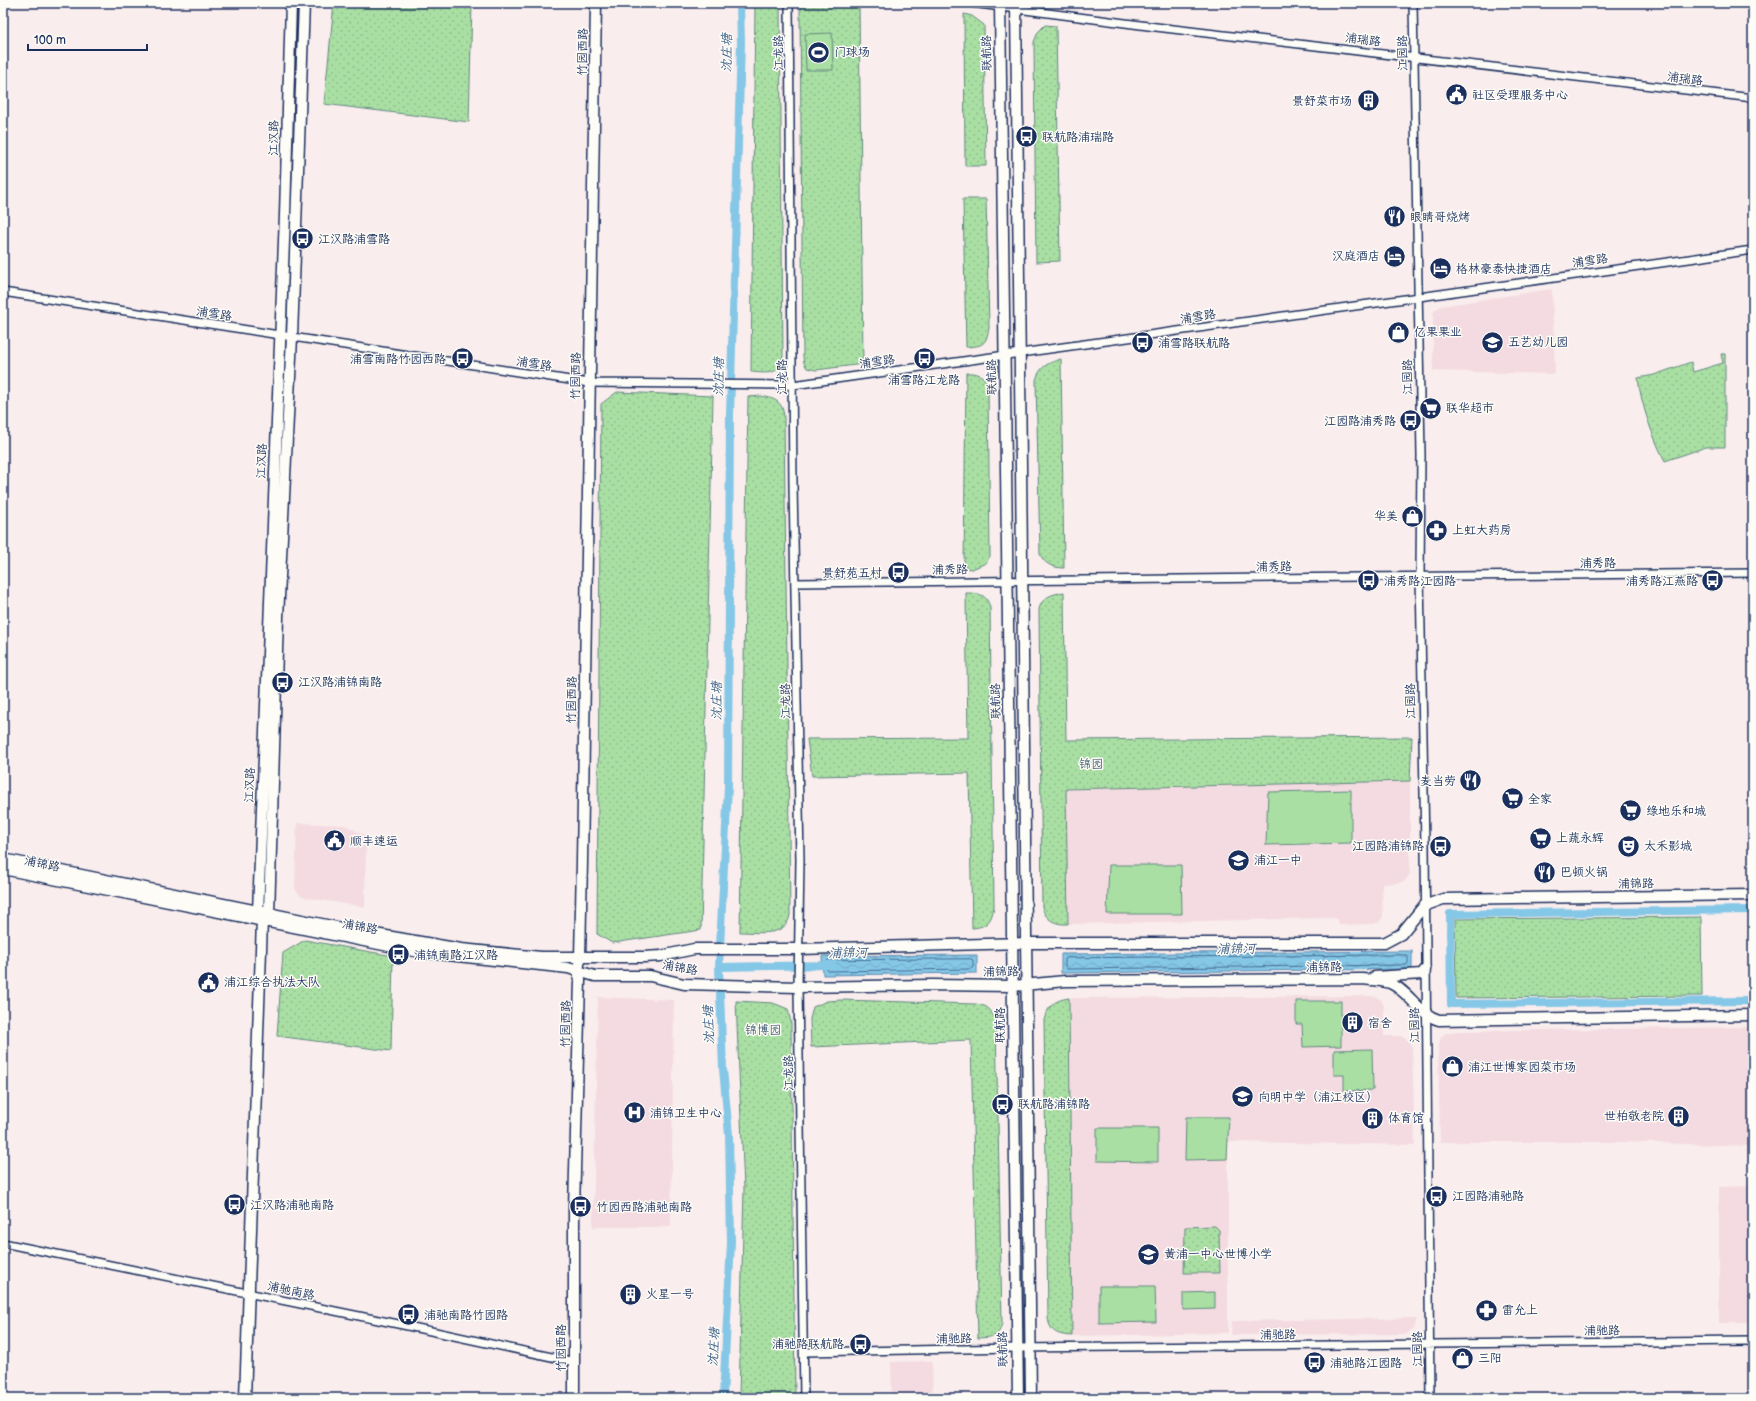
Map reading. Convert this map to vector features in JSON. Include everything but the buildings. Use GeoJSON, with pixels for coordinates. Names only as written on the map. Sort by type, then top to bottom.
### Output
{"type":"FeatureCollection","features":[{"type":"Feature","properties":{"kind":"street","name":"江汉路"},"geometry":{"type":"LineString","coordinates":[[263,915],[291,3]]}},
{"type":"Feature","properties":{"kind":"street"},"geometry":{"type":"LineString","coordinates":[[245,1398],[263,915],[292,337],[304,3]]}},
{"type":"Feature","properties":{"kind":"street","name":"竹园西路"},"geometry":{"type":"LineString","coordinates":[[574,1398],[574,1209],[579,988],[578,972],[580,958],[596,3]]}},
{"type":"Feature","properties":{"kind":"street","name":"江龙路"},"geometry":{"type":"LineString","coordinates":[[789,3],[795,583],[800,860],[798,987],[804,1398]]}},
{"type":"Feature","properties":{"kind":"street","name":"浦瑞路"},"geometry":{"type":"LineString","coordinates":[[971,3],[1016,6],[1156,27],[1753,98]]}},
{"type":"Feature","properties":{"kind":"street","name":"江园路"},"geometry":{"type":"LineString","coordinates":[[1413,3],[1417,297],[1421,455],[1420,576],[1426,970],[1430,1398]]}},
{"type":"Feature","properties":{"kind":"street","name":"联航路"},"geometry":{"type":"LineString","coordinates":[[1000,5],[1013,986],[1016,1348],[1018,1398]]}},
{"type":"Feature","properties":{"kind":"street"},"geometry":{"type":"LineString","coordinates":[[1016,6],[1031,1398]]}},
{"type":"Feature","properties":{"kind":"street","name":"浦雪路"},"geometry":{"type":"LineString","coordinates":[[3,292],[589,383],[754,386],[793,385],[1753,250]]}},
{"type":"Feature","properties":{"kind":"street","name":"浦秀路"},"geometry":{"type":"LineString","coordinates":[[795,583],[1753,573]]}},
{"type":"Feature","properties":{"kind":"street","name":"浦锦路"},"geometry":{"type":"LineString","coordinates":[[3,859],[263,915],[419,952],[568,968],[595,976],[650,976],[684,984],[798,987],[932,985],[1013,986],[1026,980],[1362,979],[1377,980],[1391,984],[1426,1015],[1439,1020],[1753,1015]]}},
{"type":"Feature","properties":{"kind":"street","name":"浦锦路"},"geometry":{"type":"LineString","coordinates":[[3,870],[461,949],[540,957],[580,958],[655,956],[694,949],[1012,948],[1384,943],[1401,934],[1424,906],[1443,898],[1753,895]]}},
{"type":"Feature","properties":{"kind":"street","name":"浦锦路"},"geometry":{"type":"LineString","coordinates":[[1362,979],[1422,974],[1426,970]]}},
{"type":"Feature","properties":{"kind":"street","name":"浦驰南路"},"geometry":{"type":"LineString","coordinates":[[3,1243],[574,1362]]}},
{"type":"Feature","properties":{"kind":"street","name":"浦驰路"},"geometry":{"type":"LineString","coordinates":[[804,1352],[1016,1348],[1753,1341]]}},
{"type":"Feature","properties":{"kind":"shaded area","name":"五艺幼儿园"},"geometry":{"type":"Polygon","coordinates":[[[1552,289],[1555,374],[1433,371],[1433,313],[1435,310],[1441,306],[1552,289]]]}},
{"type":"Feature","properties":{"kind":"shaded area","name":"浦江一中"},"geometry":{"type":"Polygon","coordinates":[[[1410,781],[1410,874],[1405,881],[1382,884],[1383,917],[1379,922],[1373,924],[1340,925],[1337,919],[1331,918],[1068,924],[1066,789],[1410,781]]]}},
{"type":"Feature","properties":{"kind":"shaded area"},"geometry":{"type":"Polygon","coordinates":[[[297,823],[345,825],[366,836],[365,907],[302,897],[295,889],[297,823]]]}},
{"type":"Feature","properties":{"kind":"shaded area","name":"向明中学（浦江校区）"},"geometry":{"type":"Polygon","coordinates":[[[1372,996],[1381,1000],[1384,1006],[1384,1036],[1401,1036],[1410,1042],[1412,1047],[1415,1145],[1228,1142],[1228,1333],[1072,1336],[1069,998],[1372,996]]]}},
{"type":"Feature","properties":{"kind":"shaded area","name":"浦锦卫生中心"},"geometry":{"type":"Polygon","coordinates":[[[598,997],[674,1000],[671,1227],[593,1227],[598,997]]]}},
{"type":"Feature","properties":{"kind":"shaded area"},"geometry":{"type":"Polygon","coordinates":[[[1753,1027],[1753,1146],[1622,1142],[1440,1142],[1438,1048],[1441,1037],[1446,1033],[1457,1031],[1753,1027]]]}},
{"type":"Feature","properties":{"kind":"shaded area"},"geometry":{"type":"Polygon","coordinates":[[[1753,1186],[1753,1323],[1719,1323],[1719,1187],[1753,1186]]]}},
{"type":"Feature","properties":{"kind":"shaded area"},"geometry":{"type":"Polygon","coordinates":[[[1417,1318],[1414,1329],[1406,1334],[1231,1335],[1232,1321],[1417,1318]]]}},
{"type":"Feature","properties":{"kind":"shaded area"},"geometry":{"type":"Polygon","coordinates":[[[932,1361],[933,1398],[892,1398],[891,1362],[932,1361]]]}},
{"type":"Feature","properties":{"kind":"green space"},"geometry":{"type":"Polygon","coordinates":[[[334,3],[472,3],[469,122],[324,104],[334,3]]]}},
{"type":"Feature","properties":{"kind":"green space"},"geometry":{"type":"Polygon","coordinates":[[[755,3],[780,3],[783,360],[778,369],[766,373],[751,372],[755,3]]]}},
{"type":"Feature","properties":{"kind":"green space"},"geometry":{"type":"Polygon","coordinates":[[[804,3],[859,4],[863,364],[816,370],[807,368],[803,357],[800,10],[804,3]]]}},
{"type":"Feature","properties":{"kind":"green space"},"geometry":{"type":"Polygon","coordinates":[[[964,14],[972,16],[984,25],[986,166],[965,166],[964,14]]]}},
{"type":"Feature","properties":{"kind":"green space"},"geometry":{"type":"Polygon","coordinates":[[[1045,25],[1056,26],[1060,261],[1036,262],[1034,42],[1038,32],[1045,25]]]}},
{"type":"Feature","properties":{"kind":"green space","name":"门球场"},"geometry":{"type":"Polygon","coordinates":[[[832,33],[833,70],[806,70],[805,34],[832,33]]]}},
{"type":"Feature","properties":{"kind":"green space"},"geometry":{"type":"Polygon","coordinates":[[[963,199],[986,199],[989,328],[987,338],[983,344],[966,347],[963,199]]]}},
{"type":"Feature","properties":{"kind":"green space"},"geometry":{"type":"Polygon","coordinates":[[[1721,354],[1725,354],[1725,447],[1706,447],[1665,461],[1648,421],[1638,378],[1654,375],[1691,362],[1693,372],[1723,363],[1721,354]]]}},
{"type":"Feature","properties":{"kind":"green space"},"geometry":{"type":"Polygon","coordinates":[[[1061,359],[1064,568],[1049,565],[1040,554],[1036,380],[1042,368],[1061,359]]]}},
{"type":"Feature","properties":{"kind":"green space"},"geometry":{"type":"Polygon","coordinates":[[[966,373],[975,373],[984,378],[988,389],[990,556],[986,563],[972,569],[964,568],[966,373]]]}},
{"type":"Feature","properties":{"kind":"green space"},"geometry":{"type":"Polygon","coordinates":[[[617,392],[713,396],[701,930],[612,943],[597,934],[601,404],[617,392]]]}},
{"type":"Feature","properties":{"kind":"green space"},"geometry":{"type":"Polygon","coordinates":[[[760,396],[777,401],[782,407],[784,417],[790,915],[783,927],[763,933],[740,932],[748,397],[760,396]]]}},
{"type":"Feature","properties":{"kind":"green space","name":"锦园"},"geometry":{"type":"Polygon","coordinates":[[[1064,592],[1066,740],[1412,737],[1410,781],[1066,789],[1068,924],[1059,924],[1052,921],[1043,912],[1042,907],[1039,609],[1040,605],[1045,599],[1055,594],[1064,592]]]}},
{"type":"Feature","properties":{"kind":"green space"},"geometry":{"type":"Polygon","coordinates":[[[966,593],[982,595],[989,603],[990,608],[994,906],[992,915],[988,922],[982,926],[972,928],[969,773],[812,776],[807,739],[968,738],[966,593]]]}},
{"type":"Feature","properties":{"kind":"green space"},"geometry":{"type":"Polygon","coordinates":[[[1351,790],[1351,843],[1266,845],[1268,792],[1351,790]]]}},
{"type":"Feature","properties":{"kind":"green space"},"geometry":{"type":"Polygon","coordinates":[[[1109,865],[1181,865],[1182,914],[1107,914],[1109,865]]]}},
{"type":"Feature","properties":{"kind":"green space"},"geometry":{"type":"Polygon","coordinates":[[[1701,917],[1702,996],[1456,998],[1455,919],[1701,917]]]}},
{"type":"Feature","properties":{"kind":"green space"},"geometry":{"type":"Polygon","coordinates":[[[305,940],[393,956],[391,1051],[277,1036],[283,953],[305,940]]]}},
{"type":"Feature","properties":{"kind":"green space"},"geometry":{"type":"Polygon","coordinates":[[[1069,998],[1072,1336],[1059,1334],[1053,1330],[1048,1318],[1044,1020],[1047,1011],[1052,1004],[1059,1000],[1069,998]]]}},
{"type":"Feature","properties":{"kind":"green space"},"geometry":{"type":"Polygon","coordinates":[[[841,1000],[975,1004],[986,1007],[991,1011],[996,1022],[1002,1323],[999,1332],[994,1336],[978,1338],[971,1040],[811,1047],[810,1019],[813,1007],[827,1001],[841,1000]]]}},
{"type":"Feature","properties":{"kind":"green space","name":"锦博园"},"geometry":{"type":"Polygon","coordinates":[[[736,1001],[773,1003],[788,1009],[791,1023],[795,1398],[739,1398],[744,1189],[736,1001]]]}},
{"type":"Feature","properties":{"kind":"green space"},"geometry":{"type":"Polygon","coordinates":[[[1296,1001],[1341,1001],[1341,1046],[1303,1047],[1302,1024],[1296,1024],[1296,1001]]]}},
{"type":"Feature","properties":{"kind":"green space"},"geometry":{"type":"Polygon","coordinates":[[[1372,1049],[1373,1090],[1344,1091],[1344,1075],[1334,1075],[1334,1050],[1372,1049]]]}},
{"type":"Feature","properties":{"kind":"green space"},"geometry":{"type":"Polygon","coordinates":[[[1186,1117],[1229,1117],[1227,1159],[1185,1160],[1186,1117]]]}},
{"type":"Feature","properties":{"kind":"green space"},"geometry":{"type":"Polygon","coordinates":[[[1097,1128],[1158,1128],[1158,1162],[1097,1161],[1097,1128]]]}},
{"type":"Feature","properties":{"kind":"green space"},"geometry":{"type":"Polygon","coordinates":[[[1215,1226],[1219,1230],[1220,1273],[1184,1273],[1185,1227],[1215,1226]]]}},
{"type":"Feature","properties":{"kind":"green space"},"geometry":{"type":"Polygon","coordinates":[[[1099,1286],[1155,1286],[1156,1322],[1099,1323],[1099,1286]]]}},
{"type":"Feature","properties":{"kind":"green space"},"geometry":{"type":"Polygon","coordinates":[[[1215,1292],[1215,1309],[1183,1310],[1183,1293],[1215,1292]]]}},
{"type":"Feature","properties":{"kind":"water"},"geometry":{"type":"Polygon","coordinates":[[[1412,951],[1412,969],[1061,973],[1061,954],[1412,951]]]}},
{"type":"Feature","properties":{"kind":"water"},"geometry":{"type":"Polygon","coordinates":[[[977,955],[977,973],[823,975],[822,956],[977,955]]]}},
{"type":"Feature","properties":{"kind":"waterway","name":"沈庄塘"},"geometry":{"type":"LineString","coordinates":[[723,1398],[731,1242],[729,1135],[723,1069],[719,967],[728,786],[730,415],[741,43],[740,3]]}},
{"type":"Feature","properties":{"kind":"waterway","name":"浦锦河"},"geometry":{"type":"LineString","coordinates":[[1753,910],[1450,914],[1451,1004],[1753,1001]]}},
{"type":"Feature","properties":{"kind":"waterway","name":"浦锦河"},"geometry":{"type":"LineString","coordinates":[[719,967],[832,965]]}},
{"type":"Feature","properties":{"kind":"place","name":"门球场"},"geometry":{"type":"Point","coordinates":[819,52]}},
{"type":"Feature","properties":{"kind":"place","name":"社区受理服务中心"},"geometry":{"type":"Point","coordinates":[1456,95]}},
{"type":"Feature","properties":{"kind":"place","name":"景舒菜市场"},"geometry":{"type":"Point","coordinates":[1368,101]}},
{"type":"Feature","properties":{"kind":"place","name":"联航路浦瑞路"},"geometry":{"type":"Point","coordinates":[1026,137]}},
{"type":"Feature","properties":{"kind":"place","name":"眼睛哥烧烤"},"geometry":{"type":"Point","coordinates":[1395,217]}},
{"type":"Feature","properties":{"kind":"place","name":"江汉路浦雪路"},"geometry":{"type":"Point","coordinates":[303,239]}},
{"type":"Feature","properties":{"kind":"place","name":"汉庭酒店"},"geometry":{"type":"Point","coordinates":[1395,256]}},
{"type":"Feature","properties":{"kind":"place","name":"格林豪泰快捷酒店"},"geometry":{"type":"Point","coordinates":[1441,269]}},
{"type":"Feature","properties":{"kind":"place","name":"亿果果业"},"geometry":{"type":"Point","coordinates":[1398,332]}},
{"type":"Feature","properties":{"kind":"place","name":"五艺幼儿园"},"geometry":{"type":"Point","coordinates":[1493,342]}},
{"type":"Feature","properties":{"kind":"place","name":"浦雪路联航路"},"geometry":{"type":"Point","coordinates":[1143,343]}},
{"type":"Feature","properties":{"kind":"place","name":"浦雪南路竹园西路"},"geometry":{"type":"Point","coordinates":[462,359]}},
{"type":"Feature","properties":{"kind":"place","name":"浦雪路江龙路"},"geometry":{"type":"Point","coordinates":[924,359]}},
{"type":"Feature","properties":{"kind":"place","name":"联华超市"},"geometry":{"type":"Point","coordinates":[1431,408]}},
{"type":"Feature","properties":{"kind":"place","name":"江园路浦秀路"},"geometry":{"type":"Point","coordinates":[1411,421]}},
{"type":"Feature","properties":{"kind":"place","name":"华美"},"geometry":{"type":"Point","coordinates":[1413,516]}},
{"type":"Feature","properties":{"kind":"place","name":"上虹大药房"},"geometry":{"type":"Point","coordinates":[1436,530]}},
{"type":"Feature","properties":{"kind":"place","name":"景舒苑五村"},"geometry":{"type":"Point","coordinates":[898,573]}},
{"type":"Feature","properties":{"kind":"place","name":"浦秀路江园路"},"geometry":{"type":"Point","coordinates":[1369,581]}},
{"type":"Feature","properties":{"kind":"place","name":"浦秀路江燕路"},"geometry":{"type":"Point","coordinates":[1713,581]}},
{"type":"Feature","properties":{"kind":"place","name":"江汉路浦锦南路"},"geometry":{"type":"Point","coordinates":[283,682]}},
{"type":"Feature","properties":{"kind":"place","name":"麦当劳"},"geometry":{"type":"Point","coordinates":[1471,781]}},
{"type":"Feature","properties":{"kind":"place","name":"全家"},"geometry":{"type":"Point","coordinates":[1513,799]}},
{"type":"Feature","properties":{"kind":"place","name":"绿地乐和城"},"geometry":{"type":"Point","coordinates":[1631,811]}},
{"type":"Feature","properties":{"kind":"place","name":"上蔬永辉"},"geometry":{"type":"Point","coordinates":[1540,838]}},
{"type":"Feature","properties":{"kind":"place","name":"顺丰速运"},"geometry":{"type":"Point","coordinates":[335,841]}},
{"type":"Feature","properties":{"kind":"place","name":"江园路浦锦路"},"geometry":{"type":"Point","coordinates":[1440,846]}},
{"type":"Feature","properties":{"kind":"place","name":"太禾影城"},"geometry":{"type":"Point","coordinates":[1629,846]}},
{"type":"Feature","properties":{"kind":"place","name":"浦江一中"},"geometry":{"type":"Point","coordinates":[1239,860]}},
{"type":"Feature","properties":{"kind":"place","name":"巴顿火锅"},"geometry":{"type":"Point","coordinates":[1545,872]}},
{"type":"Feature","properties":{"kind":"place","name":"浦锦南路江汉路"},"geometry":{"type":"Point","coordinates":[399,955]}},
{"type":"Feature","properties":{"kind":"place","name":"浦江综合执法大队"},"geometry":{"type":"Point","coordinates":[209,982]}},
{"type":"Feature","properties":{"kind":"place","name":"宿舍"},"geometry":{"type":"Point","coordinates":[1352,1023]}},
{"type":"Feature","properties":{"kind":"place","name":"浦江世博家园菜市场"},"geometry":{"type":"Point","coordinates":[1453,1067]}},
{"type":"Feature","properties":{"kind":"place","name":"向明中学（浦江校区）"},"geometry":{"type":"Point","coordinates":[1242,1097]}},
{"type":"Feature","properties":{"kind":"place","name":"联航路浦锦路"},"geometry":{"type":"Point","coordinates":[1002,1104]}},
{"type":"Feature","properties":{"kind":"place","name":"浦锦卫生中心"},"geometry":{"type":"Point","coordinates":[634,1113]}},
{"type":"Feature","properties":{"kind":"place","name":"世柏敬老院"},"geometry":{"type":"Point","coordinates":[1679,1116]}},
{"type":"Feature","properties":{"kind":"place","name":"体育馆"},"geometry":{"type":"Point","coordinates":[1373,1118]}},
{"type":"Feature","properties":{"kind":"place","name":"江园路浦驰路"},"geometry":{"type":"Point","coordinates":[1436,1196]}},
{"type":"Feature","properties":{"kind":"place","name":"江汉路浦驰南路"},"geometry":{"type":"Point","coordinates":[235,1205]}},
{"type":"Feature","properties":{"kind":"place","name":"竹园西路浦驰南路"},"geometry":{"type":"Point","coordinates":[581,1207]}},
{"type":"Feature","properties":{"kind":"place","name":"黄浦一中心世博小学"},"geometry":{"type":"Point","coordinates":[1149,1254]}},
{"type":"Feature","properties":{"kind":"place","name":"火星一号"},"geometry":{"type":"Point","coordinates":[631,1294]}},
{"type":"Feature","properties":{"kind":"place","name":"雷允上"},"geometry":{"type":"Point","coordinates":[1486,1310]}},
{"type":"Feature","properties":{"kind":"place","name":"浦驰南路竹园路"},"geometry":{"type":"Point","coordinates":[408,1315]}},
{"type":"Feature","properties":{"kind":"place","name":"浦驰路联航路"},"geometry":{"type":"Point","coordinates":[860,1344]}},
{"type":"Feature","properties":{"kind":"place","name":"三阳"},"geometry":{"type":"Point","coordinates":[1462,1358]}},
{"type":"Feature","properties":{"kind":"place","name":"浦驰路江园路"},"geometry":{"type":"Point","coordinates":[1314,1363]}}]}
